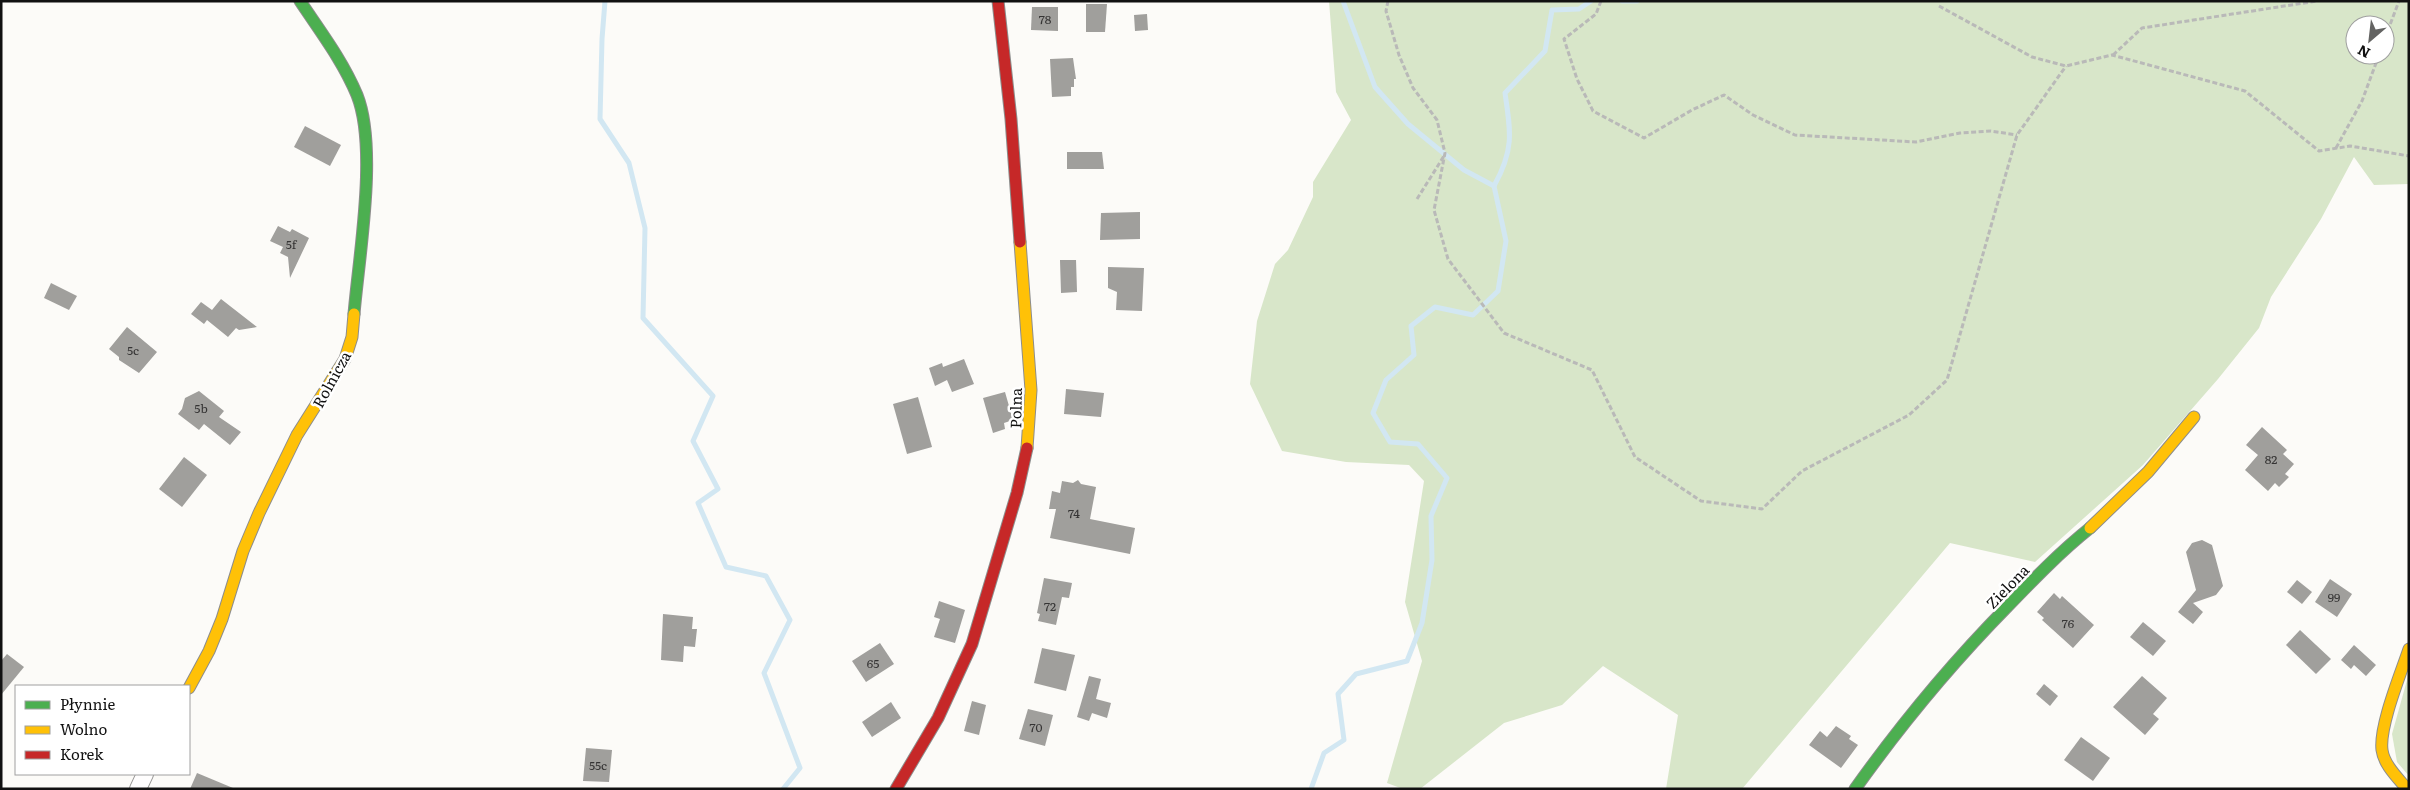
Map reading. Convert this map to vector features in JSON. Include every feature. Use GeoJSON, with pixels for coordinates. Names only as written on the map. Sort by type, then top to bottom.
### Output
{"type":"FeatureCollection","features":[{"type":"Feature","properties":{"kind":"street","name":"Rolnicza"},"geometry":{"type":"LineString","coordinates":[[190,686],[210,651],[222,620],[243,551],[259,513],[298,435],[345,359],[352,337],[366,174],[364,120],[357,96],[345,70],[300,1]]}},
{"type":"Feature","properties":{"kind":"street","name":"Polna"},"geometry":{"type":"LineString","coordinates":[[896,789],[933,731],[972,646],[1017,497],[1030,436],[1032,414],[1031,390],[1017,190],[998,1]]}},
{"type":"Feature","properties":{"kind":"street","name":"Zielona"},"geometry":{"type":"LineString","coordinates":[[1855,789],[1901,725],[1964,651],[2058,553],[2095,524],[2148,472],[2194,417]]}},
{"type":"Feature","properties":{"kind":"street"},"geometry":{"type":"LineString","coordinates":[[2407,789],[2387,763],[2382,749],[2384,734],[2409,649]]}},
{"type":"Feature","properties":{"kind":"street"},"geometry":{"type":"LineString","coordinates":[[138,789],[145,775]]}},
{"type":"Feature","properties":{"kind":"path"},"geometry":{"type":"LineString","coordinates":[[1388,1],[1386,11],[1399,55],[1413,88],[1437,120],[1446,153],[1434,210],[1448,259],[1504,333],[1592,370],[1635,457],[1702,501],[1762,509],[1802,471],[1909,416],[1947,380],[2017,136],[2066,66]]}},
{"type":"Feature","properties":{"kind":"path"},"geometry":{"type":"LineString","coordinates":[[1601,1],[1596,14],[1564,39],[1577,79],[1593,112],[1644,138],[1692,110],[1724,95],[1753,115],[1796,135],[1916,142],[1960,133],[1991,131],[2017,136]]}},
{"type":"Feature","properties":{"kind":"path"},"geometry":{"type":"LineString","coordinates":[[1939,6],[2032,57],[2066,66],[2112,55],[2142,28],[2317,1]]}},
{"type":"Feature","properties":{"kind":"path"},"geometry":{"type":"LineString","coordinates":[[2394,15],[2399,1]]}},
{"type":"Feature","properties":{"kind":"path"},"geometry":{"type":"LineString","coordinates":[[2112,55],[2245,91],[2319,151],[2350,146],[2409,156]]}},
{"type":"Feature","properties":{"kind":"path"},"geometry":{"type":"LineString","coordinates":[[2336,148],[2362,101],[2375,65]]}},
{"type":"Feature","properties":{"kind":"path"},"geometry":{"type":"LineString","coordinates":[[1417,200],[1446,153]]}},
{"type":"Feature","properties":{"kind":"green space"},"geometry":{"type":"Polygon","coordinates":[[[1329,1],[2409,1],[2409,184],[2374,185],[2354,157],[2321,219],[2271,297],[2259,328],[2218,379],[2143,465],[2035,562],[1950,543],[1742,789],[1666,789],[1678,715],[1603,666],[1562,705],[1504,723],[1420,789],[1403,789],[1387,783],[1422,661],[1405,602],[1424,481],[1409,465],[1346,462],[1282,451],[1250,384],[1257,321],[1275,264],[1288,250],[1313,197],[1313,182],[1351,120],[1336,92],[1329,1]]]}},
{"type":"Feature","properties":{"kind":"green space"},"geometry":{"type":"Polygon","coordinates":[[[2409,673],[2409,776],[2397,762],[2392,734],[2409,673]]]}},
{"type":"Feature","properties":{"kind":"building"},"geometry":{"type":"Polygon","coordinates":[[[1086,4],[1107,4],[1105,32],[1086,32],[1086,4]]]}},
{"type":"Feature","properties":{"kind":"building"},"geometry":{"type":"Polygon","coordinates":[[[1032,7],[1058,7],[1058,31],[1031,30],[1032,7]]]}},
{"type":"Feature","properties":{"kind":"building"},"geometry":{"type":"Polygon","coordinates":[[[1147,14],[1148,30],[1135,31],[1134,15],[1147,14]]]}},
{"type":"Feature","properties":{"kind":"building"},"geometry":{"type":"Polygon","coordinates":[[[1073,58],[1076,79],[1074,79],[1074,87],[1071,87],[1071,96],[1052,97],[1050,59],[1073,58]]]}},
{"type":"Feature","properties":{"kind":"building"},"geometry":{"type":"Polygon","coordinates":[[[305,126],[341,145],[330,166],[294,147],[305,126]]]}},
{"type":"Feature","properties":{"kind":"building"},"geometry":{"type":"Polygon","coordinates":[[[1067,152],[1102,152],[1104,169],[1067,169],[1067,152]]]}},
{"type":"Feature","properties":{"kind":"building"},"geometry":{"type":"Polygon","coordinates":[[[1140,212],[1140,239],[1100,240],[1101,213],[1140,212]]]}},
{"type":"Feature","properties":{"kind":"building"},"geometry":{"type":"Polygon","coordinates":[[[278,226],[290,232],[292,229],[309,238],[290,278],[288,257],[280,253],[283,247],[270,241],[278,226]]]}},
{"type":"Feature","properties":{"kind":"building"},"geometry":{"type":"Polygon","coordinates":[[[1060,260],[1076,260],[1077,292],[1061,293],[1060,260]]]}},
{"type":"Feature","properties":{"kind":"building"},"geometry":{"type":"Polygon","coordinates":[[[1108,267],[1144,268],[1142,311],[1116,310],[1117,292],[1108,288],[1108,267]]]}},
{"type":"Feature","properties":{"kind":"building"},"geometry":{"type":"Polygon","coordinates":[[[51,283],[77,296],[69,310],[44,298],[51,283]]]}},
{"type":"Feature","properties":{"kind":"building"},"geometry":{"type":"Polygon","coordinates":[[[221,299],[257,327],[239,330],[236,328],[228,337],[207,320],[204,324],[191,314],[201,302],[212,310],[221,299]]]}},
{"type":"Feature","properties":{"kind":"building"},"geometry":{"type":"Polygon","coordinates":[[[127,327],[157,352],[139,373],[119,360],[119,357],[109,349],[127,327]]]}},
{"type":"Feature","properties":{"kind":"building"},"geometry":{"type":"Polygon","coordinates":[[[964,359],[974,384],[952,392],[947,380],[935,386],[929,368],[942,363],[943,367],[964,359]]]}},
{"type":"Feature","properties":{"kind":"building"},"geometry":{"type":"Polygon","coordinates":[[[1066,389],[1104,393],[1101,417],[1064,414],[1066,389]]]}},
{"type":"Feature","properties":{"kind":"building"},"geometry":{"type":"Polygon","coordinates":[[[199,391],[224,411],[219,417],[241,432],[230,445],[204,424],[199,430],[178,414],[182,409],[185,398],[199,391]]]}},
{"type":"Feature","properties":{"kind":"building"},"geometry":{"type":"Polygon","coordinates":[[[1005,392],[1013,420],[1004,423],[1005,429],[993,433],[983,398],[1005,392]]]}},
{"type":"Feature","properties":{"kind":"building"},"geometry":{"type":"Polygon","coordinates":[[[918,397],[932,447],[907,454],[893,404],[918,397]]]}},
{"type":"Feature","properties":{"kind":"building"},"geometry":{"type":"Polygon","coordinates":[[[2262,427],[2287,450],[2283,454],[2294,464],[2285,474],[2289,477],[2279,487],[2275,483],[2268,491],[2245,470],[2258,455],[2246,445],[2262,427]]]}},
{"type":"Feature","properties":{"kind":"building"},"geometry":{"type":"Polygon","coordinates":[[[184,457],[207,475],[182,507],[159,489],[184,457]]]}},
{"type":"Feature","properties":{"kind":"building"},"geometry":{"type":"Polygon","coordinates":[[[1078,480],[1081,484],[1096,487],[1090,519],[1135,528],[1130,554],[1050,538],[1056,509],[1049,509],[1052,491],[1060,493],[1062,481],[1073,483],[1078,480]]]}},
{"type":"Feature","properties":{"kind":"building"},"geometry":{"type":"Polygon","coordinates":[[[2202,540],[2212,545],[2223,586],[2216,595],[2193,603],[2203,612],[2193,624],[2178,612],[2196,590],[2186,552],[2192,543],[2202,540]]]}},
{"type":"Feature","properties":{"kind":"building"},"geometry":{"type":"Polygon","coordinates":[[[1044,578],[1072,583],[1069,598],[1062,597],[1056,625],[1038,621],[1040,614],[1037,613],[1044,578]]]}},
{"type":"Feature","properties":{"kind":"building"},"geometry":{"type":"Polygon","coordinates":[[[2330,579],[2352,594],[2337,617],[2315,602],[2330,579]]]}},
{"type":"Feature","properties":{"kind":"building"},"geometry":{"type":"Polygon","coordinates":[[[2297,580],[2312,592],[2302,604],[2287,592],[2297,580]]]}},
{"type":"Feature","properties":{"kind":"building"},"geometry":{"type":"Polygon","coordinates":[[[2054,593],[2060,599],[2062,596],[2094,625],[2073,648],[2042,620],[2044,618],[2037,612],[2054,593]]]}},
{"type":"Feature","properties":{"kind":"building"},"geometry":{"type":"Polygon","coordinates":[[[939,601],[965,610],[955,643],[934,637],[940,619],[934,617],[939,601]]]}},
{"type":"Feature","properties":{"kind":"building"},"geometry":{"type":"Polygon","coordinates":[[[663,614],[693,617],[692,629],[697,629],[695,647],[684,646],[683,662],[661,660],[663,614]]]}},
{"type":"Feature","properties":{"kind":"building"},"geometry":{"type":"Polygon","coordinates":[[[2143,622],[2166,641],[2153,656],[2130,637],[2143,622]]]}},
{"type":"Feature","properties":{"kind":"building"},"geometry":{"type":"Polygon","coordinates":[[[2300,630],[2331,659],[2316,674],[2286,645],[2300,630]]]}},
{"type":"Feature","properties":{"kind":"building"},"geometry":{"type":"Polygon","coordinates":[[[880,643],[894,664],[866,682],[852,661],[880,643]]]}},
{"type":"Feature","properties":{"kind":"building"},"geometry":{"type":"Polygon","coordinates":[[[2354,645],[2376,665],[2366,676],[2354,665],[2351,669],[2341,660],[2354,645]]]}},
{"type":"Feature","properties":{"kind":"building"},"geometry":{"type":"Polygon","coordinates":[[[1042,648],[1075,655],[1066,691],[1034,683],[1042,648]]]}},
{"type":"Feature","properties":{"kind":"building"},"geometry":{"type":"Polygon","coordinates":[[[7,654],[24,667],[1,695],[1,661],[7,654]]]}},
{"type":"Feature","properties":{"kind":"building"},"geometry":{"type":"Polygon","coordinates":[[[1089,676],[1101,679],[1096,699],[1111,703],[1107,718],[1092,713],[1089,721],[1077,717],[1089,676]]]}},
{"type":"Feature","properties":{"kind":"building"},"geometry":{"type":"Polygon","coordinates":[[[2142,676],[2167,698],[2153,714],[2159,719],[2145,735],[2113,707],[2142,676]]]}},
{"type":"Feature","properties":{"kind":"building"},"geometry":{"type":"Polygon","coordinates":[[[2044,684],[2058,696],[2050,706],[2036,694],[2044,684]]]}},
{"type":"Feature","properties":{"kind":"building"},"geometry":{"type":"Polygon","coordinates":[[[972,701],[986,705],[979,735],[964,731],[972,701]]]}},
{"type":"Feature","properties":{"kind":"building"},"geometry":{"type":"Polygon","coordinates":[[[891,702],[901,718],[872,737],[862,722],[891,702]]]}},
{"type":"Feature","properties":{"kind":"building"},"geometry":{"type":"Polygon","coordinates":[[[1028,709],[1053,715],[1045,746],[1019,739],[1028,709]]]}},
{"type":"Feature","properties":{"kind":"building"},"geometry":{"type":"Polygon","coordinates":[[[1836,726],[1851,736],[1849,739],[1858,745],[1841,768],[1809,745],[1820,731],[1827,737],[1836,726]]]}},
{"type":"Feature","properties":{"kind":"building"},"geometry":{"type":"Polygon","coordinates":[[[2081,737],[2110,758],[2093,781],[2064,760],[2081,737]]]}},
{"type":"Feature","properties":{"kind":"building"},"geometry":{"type":"Polygon","coordinates":[[[586,748],[612,750],[609,782],[583,781],[586,748]]]}},
{"type":"Feature","properties":{"kind":"building"},"geometry":{"type":"Polygon","coordinates":[[[197,773],[233,788],[233,789],[190,789],[197,773]]]}},
{"type":"Feature","properties":{"kind":"waterway"},"geometry":{"type":"LineString","coordinates":[[605,1],[600,119],[629,163],[645,228],[643,318],[713,396],[693,441],[718,489],[698,503],[726,567],[766,576],[790,620],[764,673],[800,768],[783,789]]}},
{"type":"Feature","properties":{"kind":"waterway"},"geometry":{"type":"LineString","coordinates":[[1311,789],[1324,753],[1344,740],[1338,694],[1356,674],[1407,661],[1422,623],[1432,560],[1431,516],[1447,478],[1418,444],[1390,442],[1373,413],[1386,380],[1414,355],[1411,326],[1435,307],[1473,315],[1498,291],[1506,241],[1494,186],[1464,170],[1408,124],[1375,87],[1343,1]]}},
{"type":"Feature","properties":{"kind":"waterway"},"geometry":{"type":"LineString","coordinates":[[1494,186],[1508,151],[1509,119],[1505,93],[1545,51],[1552,10],[1579,9],[1591,1]]}},
{"type":"Feature","properties":{"kind":"waterway"},"geometry":{"type":"LineString","coordinates":[[1622,1],[1637,1]]}},
{"type":"Feature","properties":{"kind":"traffic: fast"},"geometry":{"type":"LineString","coordinates":[[300,1],[345,70],[357,95],[363,117],[367,172],[363,233],[354,314]]}},
{"type":"Feature","properties":{"kind":"traffic: fast"},"geometry":{"type":"LineString","coordinates":[[1855,789],[1946,673],[2037,576],[2090,528]]}},
{"type":"Feature","properties":{"kind":"traffic: slow"},"geometry":{"type":"LineString","coordinates":[[1020,242],[1031,390],[1027,448]]}},
{"type":"Feature","properties":{"kind":"traffic: slow"},"geometry":{"type":"LineString","coordinates":[[190,686],[209,651],[222,619],[243,551],[259,513],[297,435],[345,359],[352,337],[354,314]]}},
{"type":"Feature","properties":{"kind":"traffic: slow"},"geometry":{"type":"LineString","coordinates":[[2090,528],[2148,472],[2194,417]]}},
{"type":"Feature","properties":{"kind":"traffic: slow"},"geometry":{"type":"LineString","coordinates":[[2407,789],[2385,761],[2382,740],[2391,699],[2409,649]]}},
{"type":"Feature","properties":{"kind":"traffic: jam"},"geometry":{"type":"LineString","coordinates":[[998,1],[1011,119],[1020,242]]}},
{"type":"Feature","properties":{"kind":"traffic: jam"},"geometry":{"type":"LineString","coordinates":[[896,789],[938,718],[972,644],[1017,493],[1027,448]]}}]}
